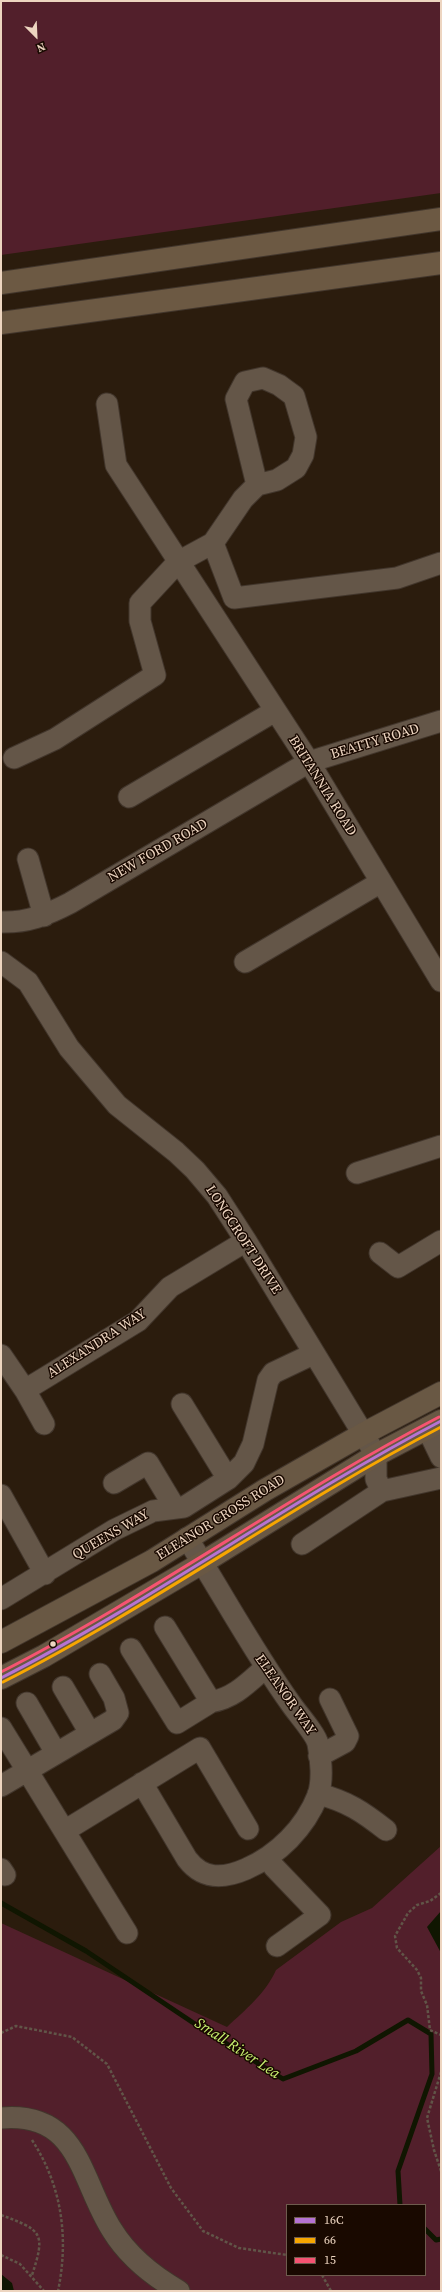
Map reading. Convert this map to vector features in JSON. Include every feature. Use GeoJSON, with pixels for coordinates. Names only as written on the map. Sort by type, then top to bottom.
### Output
{"type":"FeatureCollection","features":[{"type":"Feature","properties":{"kind":"highway"},"geometry":{"type":"LineString","coordinates":[[1,283],[441,219]]}},
{"type":"Feature","properties":{"kind":"highway"},"geometry":{"type":"LineString","coordinates":[[1,323],[441,263]]}},
{"type":"Feature","properties":{"kind":"main road","name":"ELEANOR CROSS ROAD"},"geometry":{"type":"LineString","coordinates":[[1,1642],[152,1561],[187,1538],[362,1434],[441,1393]]}},
{"type":"Feature","properties":{"kind":"main road","name":"ELEANOR CROSS ROAD"},"geometry":{"type":"LineString","coordinates":[[1,1678],[44,1656],[202,1563],[376,1456],[434,1424]]}},
{"type":"Feature","properties":{"kind":"street"},"geometry":{"type":"LineString","coordinates":[[14,758],[54,739],[155,675],[140,621],[140,603],[178,562],[213,543],[243,499],[257,485],[277,480],[296,468],[303,455],[306,437],[294,396],[263,378],[245,382],[236,399],[257,485]]}},
{"type":"Feature","properties":{"kind":"street","name":"BRITANNIA ROAD"},"geometry":{"type":"LineString","coordinates":[[107,404],[116,465],[309,762],[441,981]]}},
{"type":"Feature","properties":{"kind":"street"},"geometry":{"type":"LineString","coordinates":[[213,543],[234,598]]}},
{"type":"Feature","properties":{"kind":"street"},"geometry":{"type":"LineString","coordinates":[[211,612],[234,598],[397,578],[441,563]]}},
{"type":"Feature","properties":{"kind":"street"},"geometry":{"type":"LineString","coordinates":[[129,797],[275,710]]}},
{"type":"Feature","properties":{"kind":"street","name":"BEATTY ROAD"},"geometry":{"type":"LineString","coordinates":[[309,762],[441,721]]}},
{"type":"Feature","properties":{"kind":"street","name":"NEW FORD ROAD"},"geometry":{"type":"LineString","coordinates":[[1,922],[26,921],[44,916],[309,762]]}},
{"type":"Feature","properties":{"kind":"street"},"geometry":{"type":"LineString","coordinates":[[28,859],[44,916]]}},
{"type":"Feature","properties":{"kind":"street"},"geometry":{"type":"LineString","coordinates":[[245,962],[381,882]]}},
{"type":"Feature","properties":{"kind":"street","name":"LONGCROFT DRIVE"},"geometry":{"type":"LineString","coordinates":[[1,962],[28,982],[69,1048],[118,1105],[152,1131],[195,1170],[217,1196],[246,1241],[376,1456]]}},
{"type":"Feature","properties":{"kind":"street"},"geometry":{"type":"LineString","coordinates":[[357,1174],[441,1146]]}},
{"type":"Feature","properties":{"kind":"street","name":"ALEXANDRA WAY"},"geometry":{"type":"LineString","coordinates":[[25,1390],[138,1321],[170,1287],[246,1241]]}},
{"type":"Feature","properties":{"kind":"street"},"geometry":{"type":"LineString","coordinates":[[380,1254],[398,1267],[441,1241]]}},
{"type":"Feature","properties":{"kind":"street","name":"QUEENS WAY"},"geometry":{"type":"LineString","coordinates":[[1,1599],[45,1574],[114,1530],[144,1514],[153,1510],[175,1508],[192,1502],[228,1479],[244,1463],[253,1444],[268,1380],[273,1373],[313,1354]]}},
{"type":"Feature","properties":{"kind":"street"},"geometry":{"type":"LineString","coordinates":[[1,1355],[25,1390],[44,1424]]}},
{"type":"Feature","properties":{"kind":"street"},"geometry":{"type":"LineString","coordinates":[[182,1404],[228,1479]]}},
{"type":"Feature","properties":{"kind":"street"},"geometry":{"type":"LineString","coordinates":[[434,1424],[441,1457]]}},
{"type":"Feature","properties":{"kind":"street"},"geometry":{"type":"LineString","coordinates":[[376,1456],[376,1479],[382,1491]]}},
{"type":"Feature","properties":{"kind":"street"},"geometry":{"type":"LineString","coordinates":[[114,1483],[148,1463],[175,1508]]}},
{"type":"Feature","properties":{"kind":"street"},"geometry":{"type":"LineString","coordinates":[[302,1544],[382,1491],[441,1478]]}},
{"type":"Feature","properties":{"kind":"street"},"geometry":{"type":"LineString","coordinates":[[1,1495],[45,1574]]}},
{"type":"Feature","properties":{"kind":"street","name":"ELEANOR WAY"},"geometry":{"type":"LineString","coordinates":[[142,1783],[187,1859],[202,1874],[221,1876],[244,1870],[268,1858],[281,1849],[294,1834],[318,1794],[320,1770],[318,1742],[265,1668],[187,1538]]}},
{"type":"Feature","properties":{"kind":"street"},"geometry":{"type":"LineString","coordinates":[[165,1626],[211,1702]]}},
{"type":"Feature","properties":{"kind":"street"},"geometry":{"type":"LineString","coordinates":[[131,1649],[177,1723],[211,1702],[223,1700],[244,1687],[265,1668]]}},
{"type":"Feature","properties":{"kind":"street"},"geometry":{"type":"LineString","coordinates":[[1,1786],[113,1720],[118,1713],[114,1698],[100,1674]]}},
{"type":"Feature","properties":{"kind":"street"},"geometry":{"type":"LineString","coordinates":[[63,1687],[90,1734]]}},
{"type":"Feature","properties":{"kind":"street"},"geometry":{"type":"LineString","coordinates":[[318,1756],[345,1742],[348,1736],[330,1699]]}},
{"type":"Feature","properties":{"kind":"street"},"geometry":{"type":"LineString","coordinates":[[27,1703],[56,1753]]}},
{"type":"Feature","properties":{"kind":"street"},"geometry":{"type":"LineString","coordinates":[[1,1728],[26,1770],[66,1830],[126,1933]]}},
{"type":"Feature","properties":{"kind":"street"},"geometry":{"type":"LineString","coordinates":[[66,1830],[200,1748],[248,1829]]}},
{"type":"Feature","properties":{"kind":"street"},"geometry":{"type":"LineString","coordinates":[[318,1794],[338,1799],[361,1810],[386,1830]]}},
{"type":"Feature","properties":{"kind":"street"},"geometry":{"type":"LineString","coordinates":[[268,1858],[274,1867],[320,1915],[277,1946]]}},
{"type":"Feature","properties":{"kind":"street"},"geometry":{"type":"LineString","coordinates":[[1,2118],[26,2118],[50,2127],[71,2147],[78,2158],[102,2213],[119,2240],[161,2281],[178,2291]]}},
{"type":"Feature","properties":{"kind":"path"},"geometry":{"type":"LineString","coordinates":[[441,1893],[430,1901],[417,1905],[408,1913],[395,1936],[397,1948],[418,1970],[421,1978],[421,1991],[427,2005],[430,2030],[441,2035]]}},
{"type":"Feature","properties":{"kind":"path"},"geometry":{"type":"LineString","coordinates":[[1,2033],[16,2026],[72,2037],[107,2064],[138,2121],[171,2188],[203,2231],[240,2248],[286,2255]]}},
{"type":"Feature","properties":{"kind":"path"},"geometry":{"type":"LineString","coordinates":[[441,2072],[428,2118],[434,2150],[441,2170]]}},
{"type":"Feature","properties":{"kind":"path"},"geometry":{"type":"LineString","coordinates":[[26,2118],[30,2138],[50,2172],[61,2212],[64,2244],[58,2291]]}},
{"type":"Feature","properties":{"kind":"path"},"geometry":{"type":"LineString","coordinates":[[1,2215],[37,2232],[40,2242],[32,2275]]}},
{"type":"Feature","properties":{"kind":"path"},"geometry":{"type":"LineString","coordinates":[[1,2255],[20,2264],[32,2275],[44,2291]]}},
{"type":"Feature","properties":{"kind":"path"},"geometry":{"type":"LineString","coordinates":[[323,2276],[331,2291]]}},
{"type":"Feature","properties":{"kind":"shaded area"},"geometry":{"type":"Polygon","coordinates":[[[1,1],[441,1],[441,193],[1,255],[1,1]]]}},
{"type":"Feature","properties":{"kind":"shaded area"},"geometry":{"type":"Polygon","coordinates":[[[441,1846],[441,2291],[1,2291],[1,1923],[227,2027],[261,1994],[276,1970],[341,1922],[372,1908],[441,1846]]]}},
{"type":"Feature","properties":{"kind":"shaded area"},"geometry":{"type":"Polygon","coordinates":[[[441,1911],[441,1953],[427,1927],[441,1911]]]}},
{"type":"Feature","properties":{"kind":"shaded area"},"geometry":{"type":"Polygon","coordinates":[[[1,2274],[12,2283],[14,2291],[1,2291],[1,2274]]]}},
{"type":"Feature","properties":{"kind":"waterway","name":"Small River Lea"},"geometry":{"type":"LineString","coordinates":[[1,1903],[86,1951],[192,2022],[283,2079],[356,2051],[408,2020],[431,2034],[432,2074],[398,2171],[400,2204]]}},
{"type":"Feature","properties":{"kind":"waterway","name":"Small River Lea"},"geometry":{"type":"LineString","coordinates":[[426,2230],[436,2240],[441,2239]]}},
{"type":"Feature","properties":{"kind":"transit line","name":"15"},"geometry":{"type":"LineString","coordinates":[[1,1672],[112,1611],[329,1479],[383,1447],[439,1417]]}},
{"type":"Feature","properties":{"kind":"transit line","name":"16C"},"geometry":{"type":"LineString","coordinates":[[1,1678],[57,1648],[167,1584],[330,1484],[441,1421]]}},
{"type":"Feature","properties":{"kind":"transit line","name":"66"},"geometry":{"type":"LineString","coordinates":[[3,1682],[114,1621],[331,1489],[385,1457],[441,1427]]}}]}
